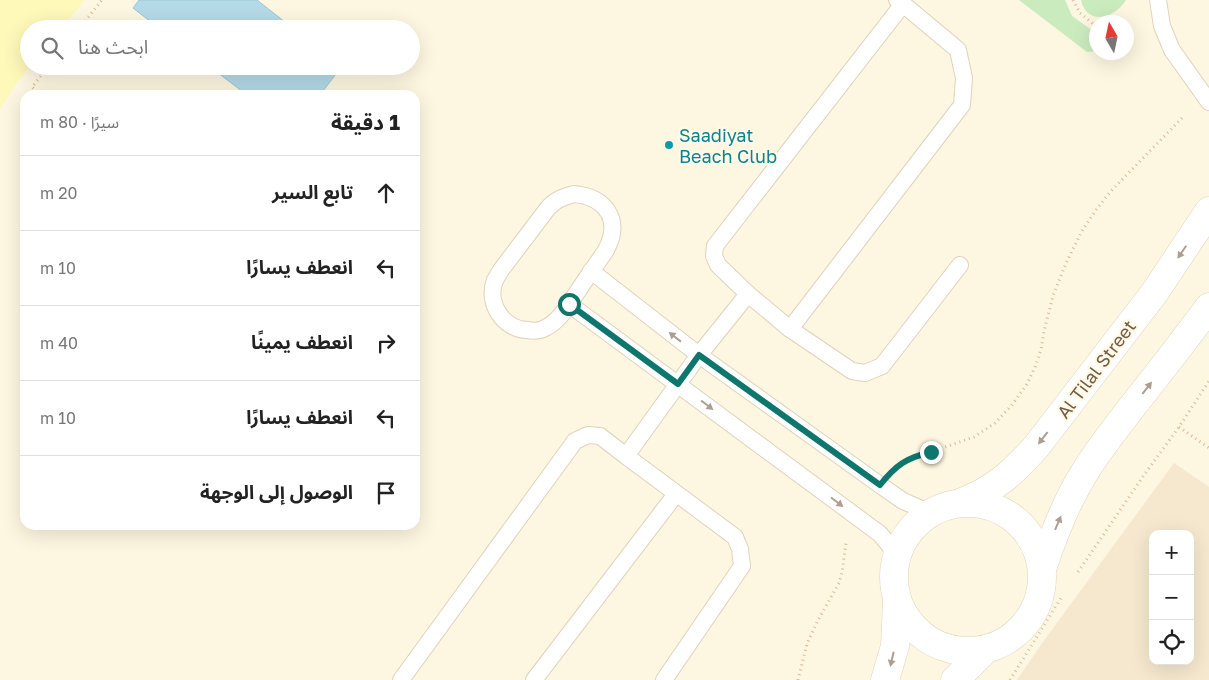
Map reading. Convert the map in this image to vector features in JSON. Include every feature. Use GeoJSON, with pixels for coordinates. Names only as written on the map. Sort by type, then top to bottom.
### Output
{"type":"FeatureCollection","features":[{"type":"Feature","properties":{"kind":"street","name":"Al Tilal Street"},"geometry":{"type":"LineString","coordinates":[[960,503],[982,493],[1002,480],[1036,447],[1155,292],[1209,211]]}},
{"type":"Feature","properties":{"kind":"street"},"geometry":{"type":"LineString","coordinates":[[1042,569],[1037,551],[1028,534],[1015,520],[998,510],[980,504],[960,503],[945,506],[931,513],[916,524],[904,539],[896,556],[893,571],[894,587],[897,602],[903,615],[924,638],[938,645],[952,650],[968,652],[985,650],[1002,643],[1017,633],[1029,620],[1037,604],[1041,587],[1042,569],[1053,537],[1066,505],[1082,475],[1101,446],[1190,334],[1209,306]]}},
{"type":"Feature","properties":{"kind":"street"},"geometry":{"type":"LineString","coordinates":[[885,680],[894,646],[897,602]]}},
{"type":"Feature","properties":{"kind":"street"},"geometry":{"type":"LineString","coordinates":[[955,680],[985,650]]}},
{"type":"Feature","properties":{"kind":"lane"},"geometry":{"type":"LineString","coordinates":[[1158,0],[1162,26],[1172,50],[1187,71],[1208,94]]}},
{"type":"Feature","properties":{"kind":"lane"},"geometry":{"type":"LineString","coordinates":[[790,329],[962,105],[964,78],[958,50],[900,2],[715,246],[714,256],[718,265],[748,294],[790,329],[852,371],[865,373],[882,366],[960,265]]}},
{"type":"Feature","properties":{"kind":"lane"},"geometry":{"type":"LineString","coordinates":[[584,194],[601,203],[608,212],[612,221],[611,241],[569,304],[554,323],[534,331],[523,330],[512,327],[497,311],[493,290],[495,280],[501,270],[554,201],[564,196],[584,194]]}},
{"type":"Feature","properties":{"kind":"lane"},"geometry":{"type":"LineString","coordinates":[[591,272],[699,355],[880,485],[903,501],[931,513]]}},
{"type":"Feature","properties":{"kind":"lane"},"geometry":{"type":"LineString","coordinates":[[626,456],[699,355],[748,294]]}},
{"type":"Feature","properties":{"kind":"lane"},"geometry":{"type":"LineString","coordinates":[[569,304],[858,517],[880,534],[896,556]]}},
{"type":"Feature","properties":{"kind":"lane"},"geometry":{"type":"LineString","coordinates":[[401,680],[575,441],[588,435],[600,436],[735,537],[740,549],[742,566],[664,680]]}},
{"type":"Feature","properties":{"kind":"lane"},"geometry":{"type":"LineString","coordinates":[[534,680],[676,494]]}},
{"type":"Feature","properties":{"kind":"path"},"geometry":{"type":"LineString","coordinates":[[86,20],[102,0]]}},
{"type":"Feature","properties":{"kind":"path"},"geometry":{"type":"LineString","coordinates":[[1073,0],[1080,13],[1089,20]]}},
{"type":"Feature","properties":{"kind":"path"},"geometry":{"type":"LineString","coordinates":[[35,90],[32,87],[42,75]]}},
{"type":"Feature","properties":{"kind":"path"},"geometry":{"type":"LineString","coordinates":[[880,485],[892,470],[903,462],[917,455],[974,437],[995,423],[1012,405],[1027,384],[1035,368],[1053,296],[1066,263],[1082,231],[1111,191],[1208,94]]}},
{"type":"Feature","properties":{"kind":"path"},"geometry":{"type":"LineString","coordinates":[[1074,578],[1209,381]]}},
{"type":"Feature","properties":{"kind":"path"},"geometry":{"type":"LineString","coordinates":[[1179,426],[1209,448]]}},
{"type":"Feature","properties":{"kind":"path"},"geometry":{"type":"LineString","coordinates":[[798,680],[807,644],[842,573],[847,538],[858,517]]}},
{"type":"Feature","properties":{"kind":"path"},"geometry":{"type":"LineString","coordinates":[[1010,680],[1064,593]]}},
{"type":"Feature","properties":{"kind":"shaded area"},"geometry":{"type":"Polygon","coordinates":[[[1174,463],[1209,487],[1209,680],[1017,680],[1174,463]]]}},
{"type":"Feature","properties":{"kind":"green space"},"geometry":{"type":"Polygon","coordinates":[[[1019,0],[1065,0],[1072,16],[1089,28],[1089,52],[1019,0]]]}},
{"type":"Feature","properties":{"kind":"green space"},"geometry":{"type":"Polygon","coordinates":[[[1081,0],[1126,0],[1109,15],[1091,15],[1084,8],[1081,0]]]}},
{"type":"Feature","properties":{"kind":"sand"},"geometry":{"type":"Polygon","coordinates":[[[0,0],[84,0],[68,20],[20,20],[20,75],[23,75],[0,109],[0,0]]]}},
{"type":"Feature","properties":{"kind":"water"},"geometry":{"type":"Polygon","coordinates":[[[139,0],[257,0],[283,20],[148,20],[133,8],[139,0]]]}},
{"type":"Feature","properties":{"kind":"water"},"geometry":{"type":"Polygon","coordinates":[[[221,75],[335,75],[324,90],[240,90],[221,75]]]}},
{"type":"Feature","properties":{"kind":"place","name":"Saadiyat Beach Club"},"geometry":{"type":"Point","coordinates":[669,145]}},
{"type":"Feature","properties":{"kind":"route"},"geometry":{"type":"LineString","coordinates":[[569,304],[678,384],[699,355],[880,485],[892,470],[903,462],[917,455],[931,452]]}}]}
